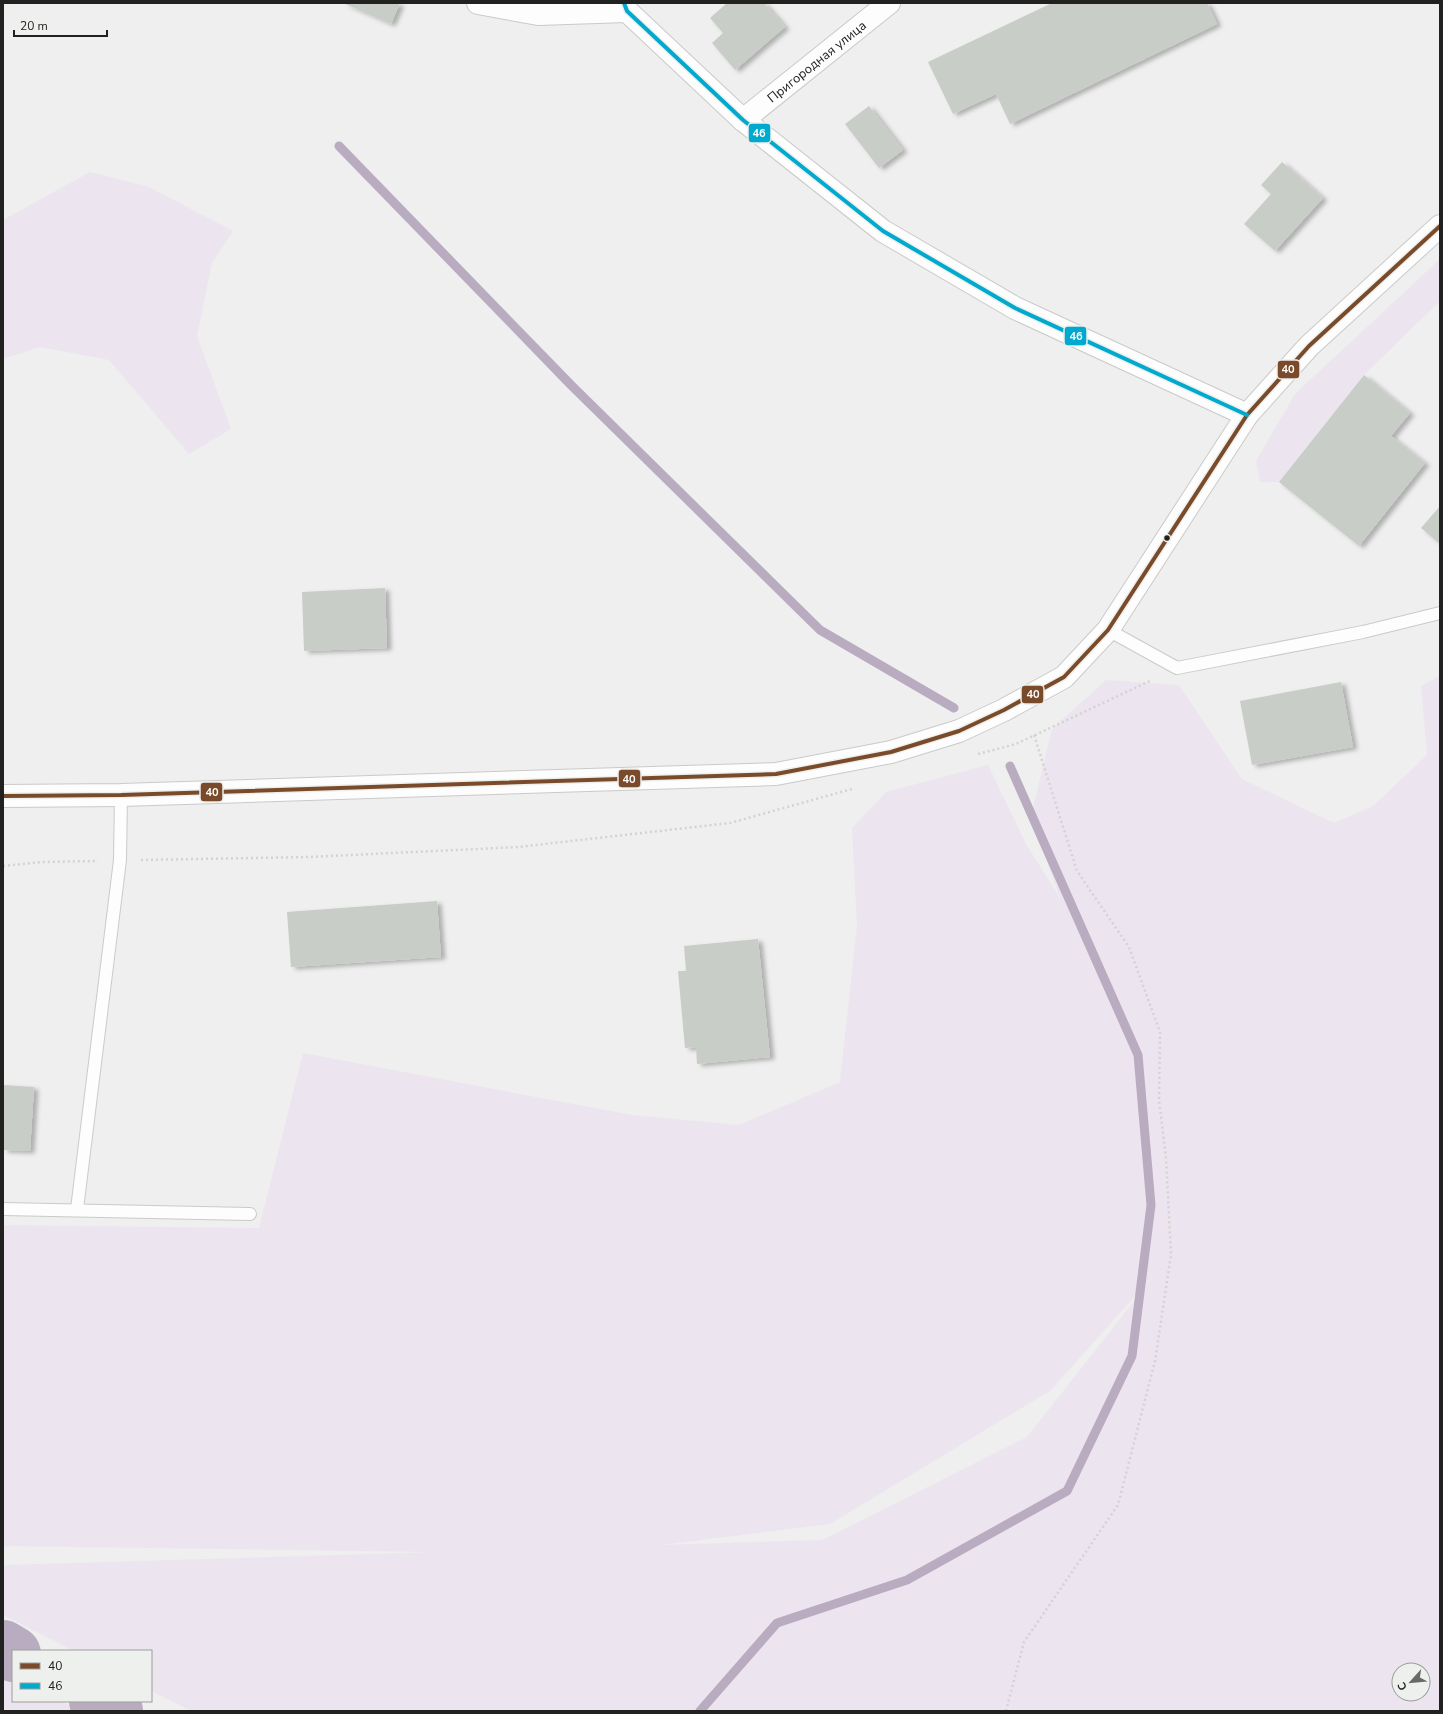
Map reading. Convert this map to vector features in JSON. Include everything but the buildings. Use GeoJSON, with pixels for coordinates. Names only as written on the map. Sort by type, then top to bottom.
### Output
{"type":"FeatureCollection","features":[{"type":"Feature","properties":{"kind":"street"},"geometry":{"type":"LineString","coordinates":[[478,3],[538,14],[625,7],[743,120],[883,231],[1015,308],[1247,415]]}},
{"type":"Feature","properties":{"kind":"street","name":"Пригородная улица"},"geometry":{"type":"LineString","coordinates":[[743,120],[889,3]]}},
{"type":"Feature","properties":{"kind":"street"},"geometry":{"type":"LineString","coordinates":[[3,796],[121,795],[355,786],[776,774],[891,752],[959,731],[1004,710],[1064,677],[1108,630],[1247,415],[1310,346],[1440,226]]}},
{"type":"Feature","properties":{"kind":"lane"},"geometry":{"type":"LineString","coordinates":[[1108,630],[1177,668],[1363,632],[1440,613]]}},
{"type":"Feature","properties":{"kind":"lane"},"geometry":{"type":"LineString","coordinates":[[77,1209],[120,860],[121,795]]}},
{"type":"Feature","properties":{"kind":"lane"},"geometry":{"type":"LineString","coordinates":[[3,1209],[77,1209],[250,1214]]}},
{"type":"Feature","properties":{"kind":"path"},"geometry":{"type":"LineString","coordinates":[[971,756],[1016,744],[1177,668]]}},
{"type":"Feature","properties":{"kind":"path"},"geometry":{"type":"LineString","coordinates":[[1006,1711],[1024,1642],[1118,1505],[1155,1361],[1171,1255],[1166,1158],[1159,1100],[1160,1032],[1129,947],[1077,871],[1034,735]]}},
{"type":"Feature","properties":{"kind":"path"},"geometry":{"type":"LineString","coordinates":[[3,866],[42,862],[309,857],[518,847],[730,823],[858,788]]}},
{"type":"Feature","properties":{"kind":"shaded area"},"geometry":{"type":"Polygon","coordinates":[[[90,172],[149,187],[233,231],[212,263],[197,336],[231,429],[189,454],[109,360],[40,347],[3,359],[3,220],[90,172]]]}},
{"type":"Feature","properties":{"kind":"shaded area"},"geometry":{"type":"Polygon","coordinates":[[[1440,259],[1440,301],[1364,375],[1279,482],[1260,482],[1256,461],[1295,394],[1440,259]]]}},
{"type":"Feature","properties":{"kind":"shaded area"},"geometry":{"type":"Polygon","coordinates":[[[1440,676],[1440,1711],[191,1711],[152,1692],[152,1650],[72,1650],[3,1615],[3,1565],[435,1552],[3,1546],[3,1225],[259,1228],[303,1053],[632,1115],[739,1125],[840,1082],[857,925],[852,828],[886,792],[988,765],[1026,844],[1060,898],[1031,816],[1052,729],[1106,680],[1179,685],[1242,779],[1334,823],[1373,806],[1427,755],[1421,686],[1440,676]],[[1156,1273],[1050,1391],[830,1524],[661,1545],[822,1540],[1027,1437],[1156,1273]]]}},
{"type":"Feature","properties":{"kind":"shaded area"},"geometry":{"type":"Polygon","coordinates":[[[3,1663],[12,1668],[12,1702],[64,1702],[77,1711],[3,1711],[3,1663]]]}},
{"type":"Feature","properties":{"kind":"waterway"},"geometry":{"type":"LineString","coordinates":[[339,146],[571,385],[820,630],[954,708]]}},
{"type":"Feature","properties":{"kind":"waterway"},"geometry":{"type":"LineString","coordinates":[[700,1711],[777,1623],[907,1580],[1067,1491],[1132,1356],[1151,1205],[1138,1055],[1010,766]]}},
{"type":"Feature","properties":{"kind":"waterway"},"geometry":{"type":"LineString","coordinates":[[3,1648],[12,1653]]}},
{"type":"Feature","properties":{"kind":"waterway"},"geometry":{"type":"LineString","coordinates":[[99,1702],[115,1711]]}},
{"type":"Feature","properties":{"kind":"transit line","name":"46"},"geometry":{"type":"LineString","coordinates":[[624,3],[627,11],[743,120],[883,231],[1015,308],[1247,415]]}},
{"type":"Feature","properties":{"kind":"transit line","name":"40"},"geometry":{"type":"LineString","coordinates":[[3,796],[121,795],[776,774],[891,752],[959,731],[1004,710],[1064,677],[1108,630],[1247,415],[1309,346],[1440,226]]}}]}
